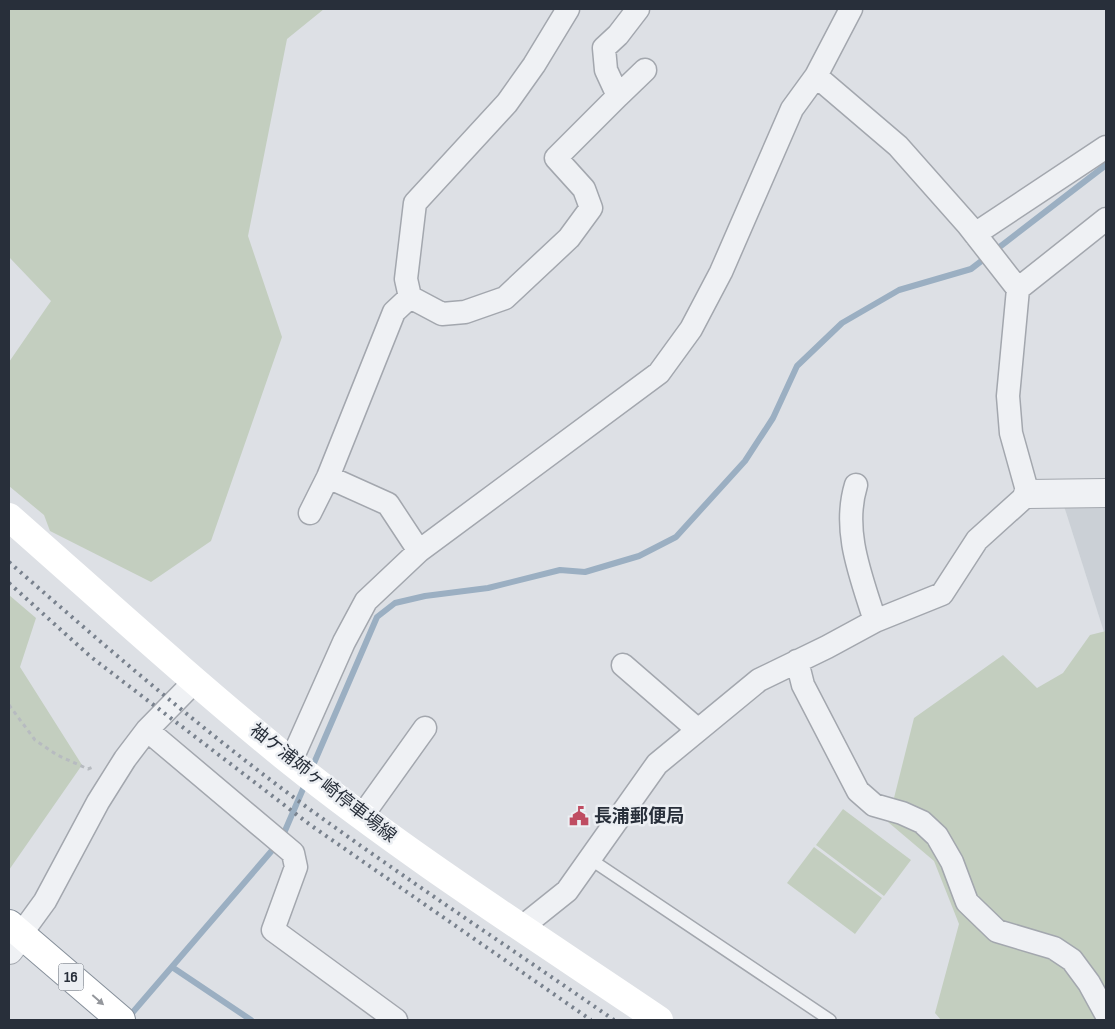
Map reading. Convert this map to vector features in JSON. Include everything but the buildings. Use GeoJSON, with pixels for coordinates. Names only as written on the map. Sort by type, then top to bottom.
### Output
{"type":"FeatureCollection","features":[{"type":"Feature","properties":{"kind":"main road","name":"袖ケ浦姉ヶ崎停車場線"},"geometry":{"type":"LineString","coordinates":[[9,517],[195,681],[291,761],[362,816],[659,1020]]}},
{"type":"Feature","properties":{"kind":"main road","name":"16"},"geometry":{"type":"LineString","coordinates":[[13,936],[121,1020]]}},
{"type":"Feature","properties":{"kind":"street"},"geometry":{"type":"LineString","coordinates":[[568,9],[534,65],[507,103],[415,202],[406,279],[410,297],[442,314],[465,312],[497,301],[505,298],[569,238],[591,208],[584,189],[556,158],[645,70]]}},
{"type":"Feature","properties":{"kind":"street"},"geometry":{"type":"LineString","coordinates":[[618,96],[606,70],[604,48],[618,35],[638,9]]}},
{"type":"Feature","properties":{"kind":"street"},"geometry":{"type":"LineString","coordinates":[[291,761],[344,642],[366,602],[418,552],[659,373],[691,329],[721,272],[792,109],[816,76],[851,9]]}},
{"type":"Feature","properties":{"kind":"street"},"geometry":{"type":"LineString","coordinates":[[816,76],[898,146],[975,234],[1018,289],[1008,396],[1010,433],[1028,494]]}},
{"type":"Feature","properties":{"kind":"street"},"geometry":{"type":"LineString","coordinates":[[975,234],[1106,147]]}},
{"type":"Feature","properties":{"kind":"street"},"geometry":{"type":"LineString","coordinates":[[1018,289],[1106,219]]}},
{"type":"Feature","properties":{"kind":"street"},"geometry":{"type":"LineString","coordinates":[[310,514],[328,477],[394,312],[410,297]]}},
{"type":"Feature","properties":{"kind":"street"},"geometry":{"type":"LineString","coordinates":[[328,477],[388,504],[418,552]]}},
{"type":"Feature","properties":{"kind":"street"},"geometry":{"type":"LineString","coordinates":[[856,485],[850,506],[853,547],[874,621]]}},
{"type":"Feature","properties":{"kind":"street"},"geometry":{"type":"LineString","coordinates":[[522,927],[567,891],[657,764],[758,680],[874,621],[942,594],[977,540],[1028,494],[1106,493]]}},
{"type":"Feature","properties":{"kind":"street"},"geometry":{"type":"LineString","coordinates":[[797,661],[803,685],[858,791],[874,805],[902,812],[922,822],[937,836],[952,862],[967,902],[997,931],[1054,948],[1072,960],[1089,982],[1106,1014]]}},
{"type":"Feature","properties":{"kind":"street"},"geometry":{"type":"LineString","coordinates":[[623,666],[698,730]]}},
{"type":"Feature","properties":{"kind":"street"},"geometry":{"type":"LineString","coordinates":[[13,936],[45,901],[98,802],[125,759],[147,730],[195,681]]}},
{"type":"Feature","properties":{"kind":"street"},"geometry":{"type":"LineString","coordinates":[[362,816],[425,728]]}},
{"type":"Feature","properties":{"kind":"street"},"geometry":{"type":"LineString","coordinates":[[147,730],[293,853],[296,867],[273,930],[396,1020]]}},
{"type":"Feature","properties":{"kind":"lane"},"geometry":{"type":"LineString","coordinates":[[590,859],[830,1020]]}},
{"type":"Feature","properties":{"kind":"path"},"geometry":{"type":"LineString","coordinates":[[9,705],[35,740],[57,755],[88,768],[125,759]]}},
{"type":"Feature","properties":{"kind":"shaded area"},"geometry":{"type":"Polygon","coordinates":[[[1064,506],[1106,506],[1106,632],[1104,632],[1064,506]]]}},
{"type":"Feature","properties":{"kind":"green space"},"geometry":{"type":"Polygon","coordinates":[[[9,9],[324,9],[287,39],[248,236],[282,337],[211,541],[151,582],[50,531],[44,515],[9,486],[9,362],[51,301],[9,257],[9,9]]]}},
{"type":"Feature","properties":{"kind":"green space"},"geometry":{"type":"Polygon","coordinates":[[[9,595],[36,618],[20,667],[82,765],[9,870],[9,595]]]}},
{"type":"Feature","properties":{"kind":"green space"},"geometry":{"type":"Polygon","coordinates":[[[1106,631],[1106,1020],[941,1020],[935,1013],[959,924],[934,861],[888,822],[914,718],[1003,655],[1037,688],[1063,673],[1090,635],[1106,631]]]}},
{"type":"Feature","properties":{"kind":"green space"},"geometry":{"type":"Polygon","coordinates":[[[843,809],[911,860],[884,896],[816,845],[843,809]]]}},
{"type":"Feature","properties":{"kind":"green space"},"geometry":{"type":"Polygon","coordinates":[[[814,847],[882,898],[855,934],[787,883],[814,847]]]}},
{"type":"Feature","properties":{"kind":"waterway"},"geometry":{"type":"LineString","coordinates":[[311,770],[377,617],[395,603],[425,596],[488,588],[560,570],[585,572],[639,556],[676,537],[745,461],[773,418],[797,366],[842,323],[899,290],[971,269],[1106,165]]}},
{"type":"Feature","properties":{"kind":"waterway"},"geometry":{"type":"LineString","coordinates":[[127,1019],[281,840],[306,782]]}},
{"type":"Feature","properties":{"kind":"waterway"},"geometry":{"type":"LineString","coordinates":[[172,967],[251,1020]]}},
{"type":"Feature","properties":{"kind":"railway"},"geometry":{"type":"LineString","coordinates":[[9,562],[84,628],[278,786],[392,868],[614,1020]]}},
{"type":"Feature","properties":{"kind":"railway"},"geometry":{"type":"LineString","coordinates":[[9,583],[91,657],[309,824],[591,1020]]}},
{"type":"Feature","properties":{"kind":"place","name":"長浦郵便局"},"geometry":{"type":"Point","coordinates":[579,816]}}]}
